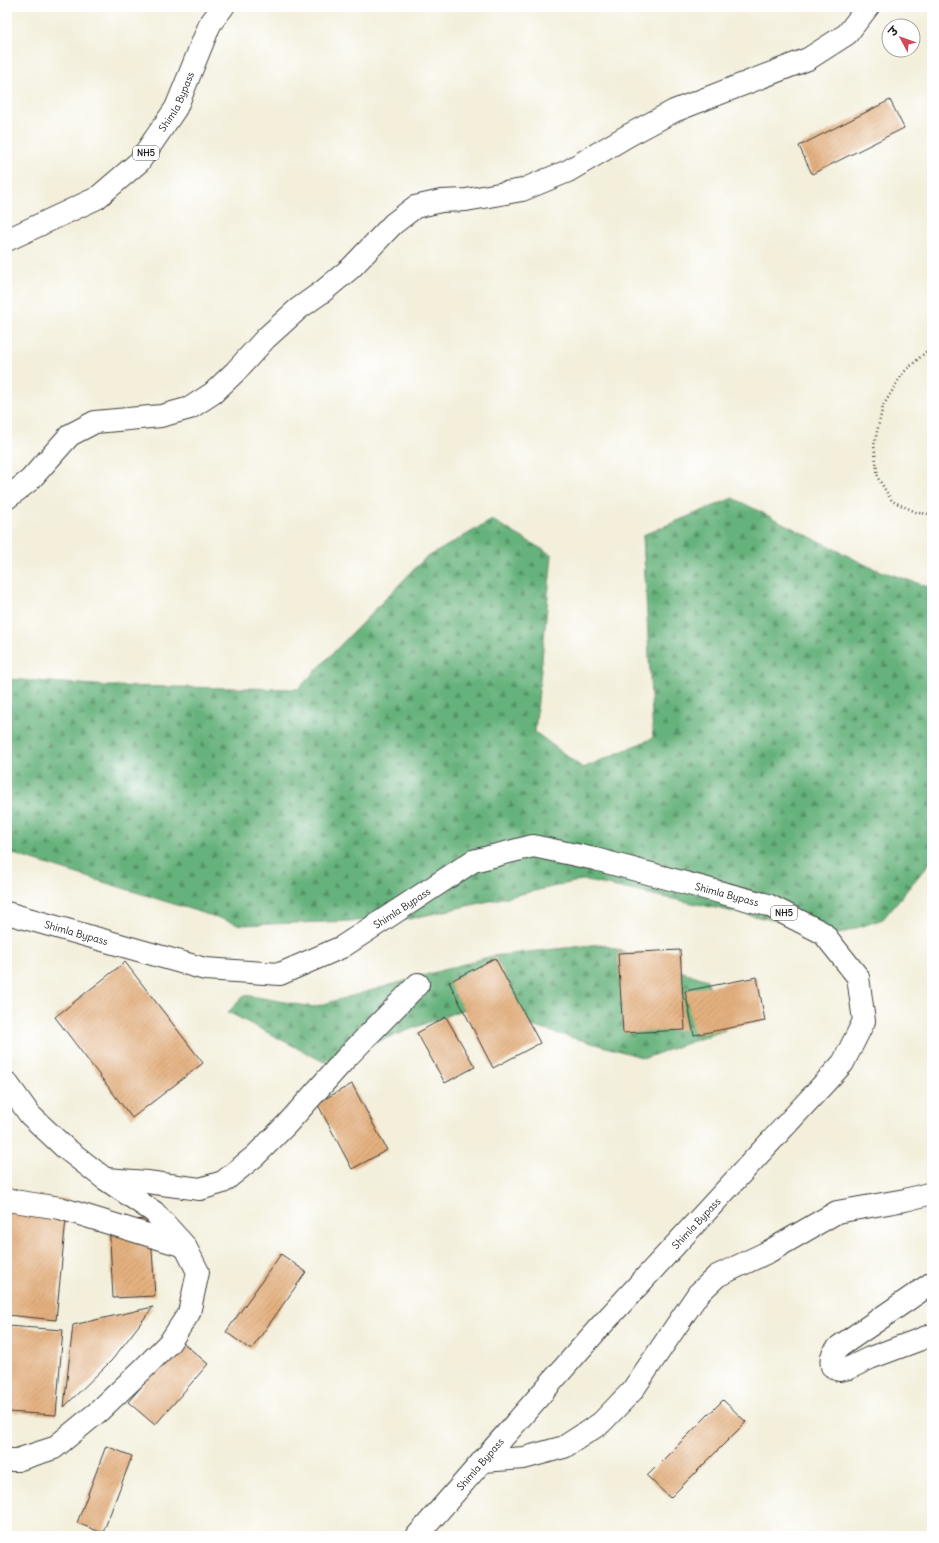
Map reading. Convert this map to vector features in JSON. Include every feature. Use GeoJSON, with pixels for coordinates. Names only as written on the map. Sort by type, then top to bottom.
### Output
{"type":"FeatureCollection","features":[{"type":"Feature","properties":{"kind":"main road","name":"Shimla Bypass"},"geometry":{"type":"LineString","coordinates":[[7,240],[97,198],[139,162],[176,108],[210,24],[223,7]]}},
{"type":"Feature","properties":{"kind":"main road"},"geometry":{"type":"LineString","coordinates":[[7,498],[30,480],[70,435],[95,422],[161,416],[190,408],[213,393],[235,372],[266,338],[298,309],[322,292],[351,268],[393,224],[415,207],[440,201],[466,200],[522,190],[568,171],[629,135],[674,111],[808,59],[847,34],[868,7]]}},
{"type":"Feature","properties":{"kind":"main road","name":"Shimla Bypass"},"geometry":{"type":"LineString","coordinates":[[7,913],[205,969],[280,974],[342,947],[472,861],[533,846],[595,860],[768,906],[823,932],[858,977],[864,1021],[843,1064],[597,1330],[417,1536]]}},
{"type":"Feature","properties":{"kind":"main road"},"geometry":{"type":"LineString","coordinates":[[105,1179],[147,1182],[200,1189],[223,1182],[255,1156],[346,1058],[418,984]]}},
{"type":"Feature","properties":{"kind":"main road"},"geometry":{"type":"LineString","coordinates":[[7,1083],[30,1115],[64,1147],[105,1179],[154,1212],[185,1246],[198,1272],[189,1313],[170,1342],[98,1411],[54,1448],[17,1460],[7,1460]]}},
{"type":"Feature","properties":{"kind":"main road"},"geometry":{"type":"LineString","coordinates":[[482,1461],[524,1458],[564,1446],[601,1423],[632,1391],[698,1294],[717,1276],[768,1252],[837,1212],[905,1200],[932,1193]]}},
{"type":"Feature","properties":{"kind":"main road"},"geometry":{"type":"LineString","coordinates":[[7,1200],[60,1208],[185,1246]]}},
{"type":"Feature","properties":{"kind":"main road"},"geometry":{"type":"LineString","coordinates":[[932,1283],[840,1346],[832,1353],[832,1366],[839,1370],[849,1368],[870,1358],[932,1335]]}},
{"type":"Feature","properties":{"kind":"path"},"geometry":{"type":"LineString","coordinates":[[929,349],[903,373],[884,406],[874,445],[878,478],[892,502],[918,513],[932,514]]}},
{"type":"Feature","properties":{"kind":"green space"},"geometry":{"type":"Polygon","coordinates":[[[733,498],[872,568],[932,588],[932,860],[883,919],[839,934],[583,880],[409,919],[241,925],[7,852],[7,679],[109,686],[298,689],[424,559],[492,520],[552,555],[535,732],[583,768],[653,738],[643,535],[733,498]]]}},
{"type":"Feature","properties":{"kind":"green space"},"geometry":{"type":"Polygon","coordinates":[[[601,944],[707,980],[725,1030],[645,1058],[467,1008],[324,1062],[228,1012],[245,995],[313,1007],[492,956],[601,944]]]}},
{"type":"Feature","properties":{"kind":"building"},"geometry":{"type":"Polygon","coordinates":[[[890,100],[904,128],[812,174],[799,146],[890,100]]]}},
{"type":"Feature","properties":{"kind":"building"},"geometry":{"type":"Polygon","coordinates":[[[680,950],[685,1030],[623,1033],[618,953],[680,950]]]}},
{"type":"Feature","properties":{"kind":"building"},"geometry":{"type":"Polygon","coordinates":[[[495,958],[540,1043],[493,1068],[449,982],[495,958]]]}},
{"type":"Feature","properties":{"kind":"building"},"geometry":{"type":"Polygon","coordinates":[[[125,962],[203,1063],[132,1118],[55,1017],[125,962]]]}},
{"type":"Feature","properties":{"kind":"building"},"geometry":{"type":"Polygon","coordinates":[[[757,977],[765,1021],[694,1035],[685,991],[757,977]]]}},
{"type":"Feature","properties":{"kind":"building"},"geometry":{"type":"Polygon","coordinates":[[[446,1017],[475,1067],[445,1083],[417,1033],[446,1017]]]}},
{"type":"Feature","properties":{"kind":"building"},"geometry":{"type":"Polygon","coordinates":[[[352,1084],[387,1150],[352,1169],[317,1103],[352,1084]]]}},
{"type":"Feature","properties":{"kind":"building"},"geometry":{"type":"Polygon","coordinates":[[[7,1194],[68,1199],[56,1320],[7,1315],[7,1194]]]}},
{"type":"Feature","properties":{"kind":"building"},"geometry":{"type":"Polygon","coordinates":[[[150,1219],[155,1296],[113,1298],[109,1221],[150,1219]]]}},
{"type":"Feature","properties":{"kind":"building"},"geometry":{"type":"Polygon","coordinates":[[[281,1254],[306,1272],[251,1350],[226,1332],[281,1254]]]}},
{"type":"Feature","properties":{"kind":"building"},"geometry":{"type":"Polygon","coordinates":[[[153,1307],[112,1360],[64,1407],[73,1325],[153,1307]]]}},
{"type":"Feature","properties":{"kind":"building"},"geometry":{"type":"Polygon","coordinates":[[[7,1326],[63,1330],[56,1415],[7,1412],[7,1326]]]}},
{"type":"Feature","properties":{"kind":"building"},"geometry":{"type":"Polygon","coordinates":[[[181,1341],[208,1364],[155,1425],[128,1402],[181,1341]]]}},
{"type":"Feature","properties":{"kind":"building"},"geometry":{"type":"Polygon","coordinates":[[[723,1400],[746,1422],[670,1498],[647,1476],[723,1400]]]}},
{"type":"Feature","properties":{"kind":"building"},"geometry":{"type":"Polygon","coordinates":[[[106,1446],[132,1456],[103,1533],[77,1523],[106,1446]]]}}]}
